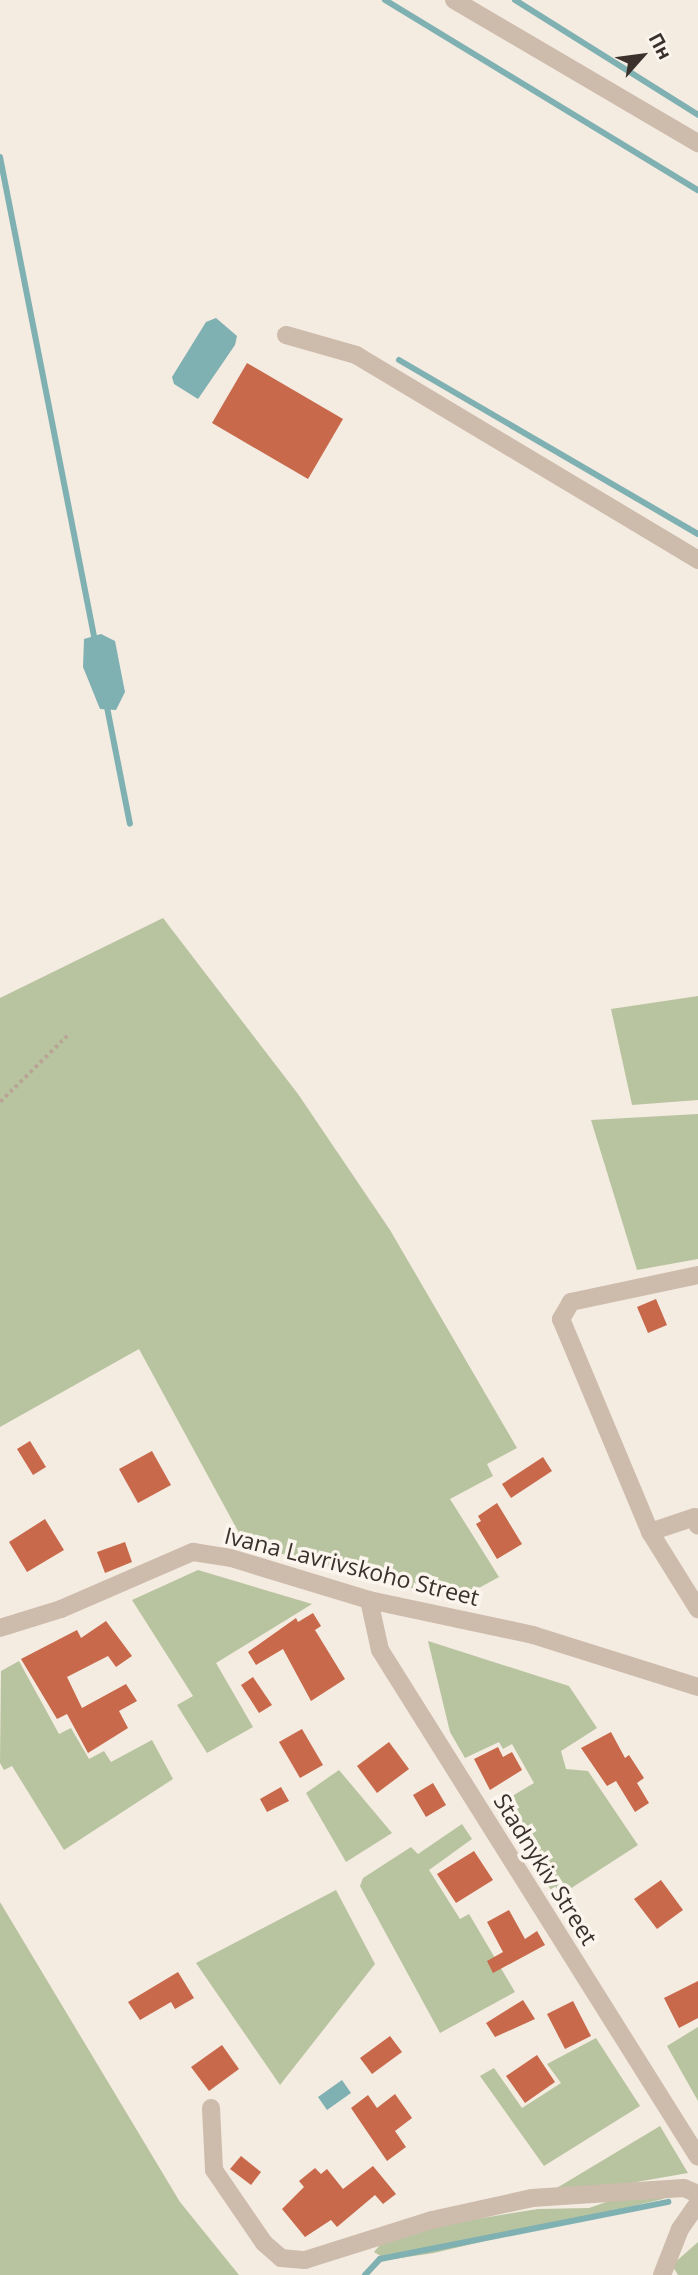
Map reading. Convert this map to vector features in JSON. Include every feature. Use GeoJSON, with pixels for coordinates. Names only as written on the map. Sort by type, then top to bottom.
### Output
{"type":"FeatureCollection","features":[{"type":"Feature","properties":{"kind":"street"},"geometry":{"type":"LineString","coordinates":[[454,0],[698,143]]}},
{"type":"Feature","properties":{"kind":"street"},"geometry":{"type":"LineString","coordinates":[[286,335],[356,355],[698,560]]}},
{"type":"Feature","properties":{"kind":"street"},"geometry":{"type":"LineString","coordinates":[[698,1275],[571,1302],[561,1319],[650,1532],[698,1609]]}},
{"type":"Feature","properties":{"kind":"street"},"geometry":{"type":"LineString","coordinates":[[650,1532],[695,1517],[698,1526]]}},
{"type":"Feature","properties":{"kind":"street","name":"Ivana Lavrivskoho Street"},"geometry":{"type":"LineString","coordinates":[[0,1628],[61,1609],[193,1552],[232,1558],[369,1600],[533,1635],[698,1687]]}},
{"type":"Feature","properties":{"kind":"street","name":"Stadnykiv Street"},"geometry":{"type":"LineString","coordinates":[[369,1600],[380,1650],[698,2157]]}},
{"type":"Feature","properties":{"kind":"street"},"geometry":{"type":"LineString","coordinates":[[211,2108],[214,2170],[264,2243],[281,2258],[305,2260],[432,2220],[532,2198],[684,2188],[698,2194]]}},
{"type":"Feature","properties":{"kind":"street"},"geometry":{"type":"LineString","coordinates":[[662,2275],[680,2229],[698,2203]]}},
{"type":"Feature","properties":{"kind":"path"},"geometry":{"type":"LineString","coordinates":[[0,1102],[70,1033]]}},
{"type":"Feature","properties":{"kind":"green space"},"geometry":{"type":"Polygon","coordinates":[[[163,918],[298,1094],[390,1230],[517,1448],[487,1464],[493,1476],[450,1499],[499,1577],[457,1600],[245,1544],[139,1349],[0,1427],[0,998],[163,918]]]}},
{"type":"Feature","properties":{"kind":"green space"},"geometry":{"type":"Polygon","coordinates":[[[698,996],[698,1100],[632,1105],[611,1009],[698,996]]]}},
{"type":"Feature","properties":{"kind":"green space"},"geometry":{"type":"Polygon","coordinates":[[[698,1114],[698,1259],[637,1270],[591,1120],[698,1114]]]}},
{"type":"Feature","properties":{"kind":"green space"},"geometry":{"type":"Polygon","coordinates":[[[198,1570],[312,1604],[216,1663],[253,1727],[207,1753],[177,1705],[193,1696],[132,1600],[198,1570]]]}},
{"type":"Feature","properties":{"kind":"green space"},"geometry":{"type":"Polygon","coordinates":[[[428,1641],[569,1686],[597,1728],[561,1751],[566,1769],[588,1771],[638,1845],[556,1898],[497,1805],[534,1783],[512,1744],[503,1749],[499,1742],[465,1758],[450,1732],[428,1641]]]}},
{"type":"Feature","properties":{"kind":"green space"},"geometry":{"type":"Polygon","coordinates":[[[19,1661],[59,1734],[71,1728],[89,1759],[104,1751],[111,1762],[152,1740],[173,1779],[64,1850],[12,1766],[4,1770],[0,1763],[1,1671],[19,1661]]]}},
{"type":"Feature","properties":{"kind":"green space"},"geometry":{"type":"Polygon","coordinates":[[[339,1770],[392,1833],[346,1862],[306,1793],[339,1770]]]}},
{"type":"Feature","properties":{"kind":"green space"},"geometry":{"type":"Polygon","coordinates":[[[462,1824],[472,1839],[429,1870],[460,1919],[469,1914],[515,1992],[440,2033],[360,1886],[363,1878],[411,1847],[418,1854],[462,1824]]]}},
{"type":"Feature","properties":{"kind":"green space"},"geometry":{"type":"Polygon","coordinates":[[[336,1890],[375,1964],[280,2085],[196,1963],[336,1890]]]}},
{"type":"Feature","properties":{"kind":"green space"},"geometry":{"type":"Polygon","coordinates":[[[0,1902],[180,2202],[239,2275],[0,2275],[0,1902]]]}},
{"type":"Feature","properties":{"kind":"green space"},"geometry":{"type":"Polygon","coordinates":[[[698,2027],[698,2101],[667,2046],[698,2027]]]}},
{"type":"Feature","properties":{"kind":"green space"},"geometry":{"type":"Polygon","coordinates":[[[596,2038],[640,2106],[544,2166],[480,2076],[494,2068],[522,2108],[561,2083],[547,2064],[596,2038]]]}},
{"type":"Feature","properties":{"kind":"green space"},"geometry":{"type":"Polygon","coordinates":[[[660,2126],[688,2173],[602,2188],[555,2189],[660,2126]]]}},
{"type":"Feature","properties":{"kind":"green space"},"geometry":{"type":"Polygon","coordinates":[[[641,2190],[672,2191],[663,2199],[434,2253],[387,2260],[374,2252],[380,2245],[427,2227],[538,2209],[589,2208],[641,2190]]]}},
{"type":"Feature","properties":{"kind":"green space"},"geometry":{"type":"Polygon","coordinates":[[[698,2242],[698,2275],[678,2275],[672,2265],[698,2242]]]}},
{"type":"Feature","properties":{"kind":"water"},"geometry":{"type":"Polygon","coordinates":[[[216,318],[237,336],[235,345],[198,399],[174,384],[172,377],[206,322],[216,318]]]}},
{"type":"Feature","properties":{"kind":"water"},"geometry":{"type":"Polygon","coordinates":[[[101,634],[115,641],[125,692],[116,710],[100,709],[83,667],[84,639],[101,634]]]}},
{"type":"Feature","properties":{"kind":"water"},"geometry":{"type":"Polygon","coordinates":[[[342,2080],[351,2093],[327,2110],[318,2097],[342,2080]]]}},
{"type":"Feature","properties":{"kind":"building"},"geometry":{"type":"Polygon","coordinates":[[[247,363],[343,419],[308,479],[212,423],[247,363]]]}},
{"type":"Feature","properties":{"kind":"building"},"geometry":{"type":"Polygon","coordinates":[[[656,1299],[667,1325],[648,1333],[637,1307],[656,1299]]]}},
{"type":"Feature","properties":{"kind":"building"},"geometry":{"type":"Polygon","coordinates":[[[30,1441],[46,1467],[33,1475],[17,1449],[30,1441]]]}},
{"type":"Feature","properties":{"kind":"building"},"geometry":{"type":"Polygon","coordinates":[[[152,1451],[171,1485],[138,1503],[119,1469],[152,1451]]]}},
{"type":"Feature","properties":{"kind":"building"},"geometry":{"type":"Polygon","coordinates":[[[543,1457],[552,1471],[511,1498],[502,1484],[543,1457]]]}},
{"type":"Feature","properties":{"kind":"building"},"geometry":{"type":"Polygon","coordinates":[[[497,1503],[522,1544],[497,1559],[476,1524],[481,1521],[478,1516],[497,1503]]]}},
{"type":"Feature","properties":{"kind":"building"},"geometry":{"type":"Polygon","coordinates":[[[45,1519],[64,1550],[27,1572],[9,1542],[45,1519]]]}},
{"type":"Feature","properties":{"kind":"building"},"geometry":{"type":"Polygon","coordinates":[[[125,1542],[132,1562],[105,1573],[97,1552],[125,1542]]]}},
{"type":"Feature","properties":{"kind":"building"},"geometry":{"type":"Polygon","coordinates":[[[313,1613],[321,1626],[315,1630],[345,1679],[311,1701],[283,1649],[256,1665],[248,1652],[296,1618],[298,1622],[313,1613]]]}},
{"type":"Feature","properties":{"kind":"building"},"geometry":{"type":"Polygon","coordinates":[[[106,1621],[132,1656],[116,1667],[108,1656],[67,1677],[82,1708],[126,1684],[137,1701],[119,1711],[128,1728],[88,1753],[67,1714],[57,1719],[21,1659],[77,1630],[81,1638],[106,1621]]]}},
{"type":"Feature","properties":{"kind":"building"},"geometry":{"type":"Polygon","coordinates":[[[253,1677],[272,1705],[259,1713],[241,1685],[253,1677]]]}},
{"type":"Feature","properties":{"kind":"building"},"geometry":{"type":"Polygon","coordinates":[[[302,1729],[323,1765],[300,1778],[279,1742],[302,1729]]]}},
{"type":"Feature","properties":{"kind":"building"},"geometry":{"type":"Polygon","coordinates":[[[611,1732],[625,1758],[629,1755],[644,1778],[637,1783],[649,1803],[635,1812],[616,1781],[607,1786],[581,1748],[611,1732]]]}},
{"type":"Feature","properties":{"kind":"building"},"geometry":{"type":"Polygon","coordinates":[[[389,1742],[409,1769],[377,1793],[357,1766],[389,1742]]]}},
{"type":"Feature","properties":{"kind":"building"},"geometry":{"type":"Polygon","coordinates":[[[498,1747],[503,1757],[512,1752],[522,1770],[490,1790],[474,1759],[498,1747]]]}},
{"type":"Feature","properties":{"kind":"building"},"geometry":{"type":"Polygon","coordinates":[[[433,1783],[446,1805],[426,1817],[413,1795],[433,1783]]]}},
{"type":"Feature","properties":{"kind":"building"},"geometry":{"type":"Polygon","coordinates":[[[281,1787],[289,1801],[267,1812],[260,1799],[281,1787]]]}},
{"type":"Feature","properties":{"kind":"building"},"geometry":{"type":"Polygon","coordinates":[[[474,1851],[493,1880],[456,1903],[437,1874],[474,1851]]]}},
{"type":"Feature","properties":{"kind":"building"},"geometry":{"type":"Polygon","coordinates":[[[661,1880],[683,1910],[657,1929],[634,1899],[661,1880]]]}},
{"type":"Feature","properties":{"kind":"building"},"geometry":{"type":"Polygon","coordinates":[[[509,1910],[525,1939],[537,1931],[545,1945],[493,1973],[487,1961],[503,1952],[487,1922],[509,1910]]]}},
{"type":"Feature","properties":{"kind":"building"},"geometry":{"type":"Polygon","coordinates":[[[178,1972],[194,1998],[175,2009],[171,2002],[140,2020],[128,2002],[178,1972]]]}},
{"type":"Feature","properties":{"kind":"building"},"geometry":{"type":"Polygon","coordinates":[[[698,1981],[698,2018],[679,2028],[664,1998],[698,1981]]]}},
{"type":"Feature","properties":{"kind":"building"},"geometry":{"type":"Polygon","coordinates":[[[523,2000],[535,2019],[495,2037],[486,2023],[523,2000]]]}},
{"type":"Feature","properties":{"kind":"building"},"geometry":{"type":"Polygon","coordinates":[[[573,2001],[591,2036],[565,2049],[547,2014],[573,2001]]]}},
{"type":"Feature","properties":{"kind":"building"},"geometry":{"type":"Polygon","coordinates":[[[390,2036],[402,2052],[372,2074],[360,2058],[390,2036]]]}},
{"type":"Feature","properties":{"kind":"building"},"geometry":{"type":"Polygon","coordinates":[[[222,2045],[239,2069],[209,2091],[191,2067],[222,2045]]]}},
{"type":"Feature","properties":{"kind":"building"},"geometry":{"type":"Polygon","coordinates":[[[537,2055],[555,2082],[525,2103],[506,2076],[537,2055]]]}},
{"type":"Feature","properties":{"kind":"building"},"geometry":{"type":"Polygon","coordinates":[[[395,2094],[412,2118],[395,2131],[406,2147],[387,2161],[351,2108],[368,2095],[377,2108],[395,2094]]]}},
{"type":"Feature","properties":{"kind":"building"},"geometry":{"type":"Polygon","coordinates":[[[241,2156],[261,2172],[251,2185],[230,2169],[241,2156]]]}},
{"type":"Feature","properties":{"kind":"building"},"geometry":{"type":"Polygon","coordinates":[[[373,2166],[396,2194],[383,2204],[375,2195],[337,2227],[331,2220],[305,2237],[282,2209],[304,2187],[299,2181],[315,2168],[321,2174],[327,2169],[343,2189],[373,2166]]]}},
{"type":"Feature","properties":{"kind":"waterway"},"geometry":{"type":"LineString","coordinates":[[385,0],[698,190]]}},
{"type":"Feature","properties":{"kind":"waterway"},"geometry":{"type":"LineString","coordinates":[[515,0],[698,115]]}},
{"type":"Feature","properties":{"kind":"waterway"},"geometry":{"type":"LineString","coordinates":[[0,157],[95,643]]}},
{"type":"Feature","properties":{"kind":"waterway"},"geometry":{"type":"LineString","coordinates":[[399,360],[698,534]]}},
{"type":"Feature","properties":{"kind":"waterway"},"geometry":{"type":"LineString","coordinates":[[106,702],[130,824]]}},
{"type":"Feature","properties":{"kind":"waterway"},"geometry":{"type":"LineString","coordinates":[[365,2275],[380,2259],[668,2202]]}}]}
